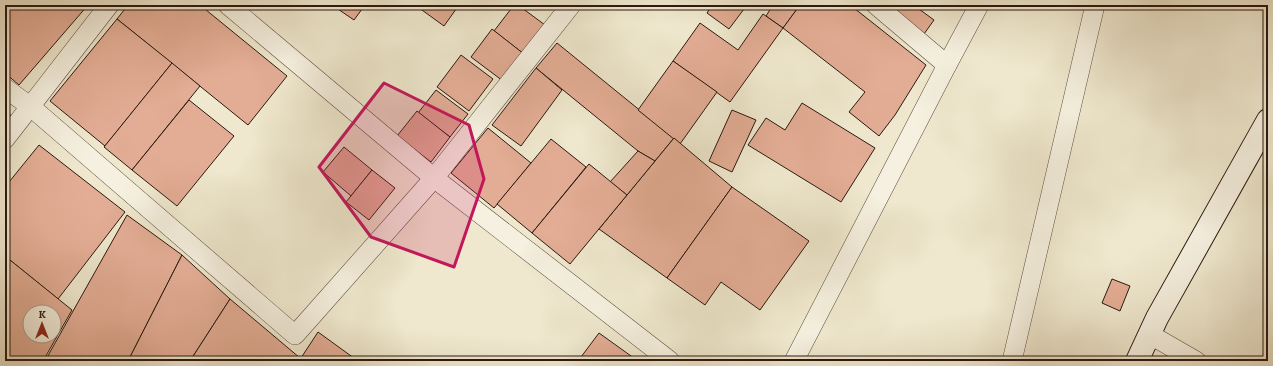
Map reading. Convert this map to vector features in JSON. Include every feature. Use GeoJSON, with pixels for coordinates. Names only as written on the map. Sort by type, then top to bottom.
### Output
{"type":"FeatureCollection","features":[{"type":"Feature","properties":{"kind":"street"},"geometry":{"type":"LineString","coordinates":[[5,139],[109,5]]}},
{"type":"Feature","properties":{"kind":"street"},"geometry":{"type":"LineString","coordinates":[[228,5],[434,178],[670,361]]}},
{"type":"Feature","properties":{"kind":"street"},"geometry":{"type":"LineString","coordinates":[[5,88],[31,107],[296,335],[434,178],[570,5]]}},
{"type":"Feature","properties":{"kind":"street"},"geometry":{"type":"LineString","coordinates":[[876,5],[947,65]]}},
{"type":"Feature","properties":{"kind":"street"},"geometry":{"type":"LineString","coordinates":[[794,361],[979,5]]}},
{"type":"Feature","properties":{"kind":"street"},"geometry":{"type":"LineString","coordinates":[[1012,361],[1095,5]]}},
{"type":"Feature","properties":{"kind":"street"},"geometry":{"type":"LineString","coordinates":[[1137,361],[1149,334],[1268,120]]}},
{"type":"Feature","properties":{"kind":"street"},"geometry":{"type":"LineString","coordinates":[[1149,334],[1196,361]]}},
{"type":"Feature","properties":{"kind":"highlighted area"},"geometry":{"type":"Polygon","coordinates":[[[384,83],[469,125],[484,179],[454,267],[371,237],[319,167],[384,83]]]}},
{"type":"Feature","properties":{"kind":"building"},"geometry":{"type":"Polygon","coordinates":[[[5,5],[88,5],[19,85],[5,73],[5,5]]]}},
{"type":"Feature","properties":{"kind":"building"},"geometry":{"type":"Polygon","coordinates":[[[128,5],[200,5],[287,76],[248,125],[117,19],[128,5]]]}},
{"type":"Feature","properties":{"kind":"building"},"geometry":{"type":"Polygon","coordinates":[[[332,5],[365,5],[354,20],[332,5]]]}},
{"type":"Feature","properties":{"kind":"building"},"geometry":{"type":"Polygon","coordinates":[[[415,5],[459,5],[444,26],[415,5]]]}},
{"type":"Feature","properties":{"kind":"building"},"geometry":{"type":"Polygon","coordinates":[[[514,5],[518,5],[545,25],[524,54],[494,31],[514,5]]]}},
{"type":"Feature","properties":{"kind":"building"},"geometry":{"type":"Polygon","coordinates":[[[712,5],[747,5],[729,29],[707,13],[712,5]]]}},
{"type":"Feature","properties":{"kind":"building"},"geometry":{"type":"Polygon","coordinates":[[[773,5],[800,5],[783,28],[766,16],[773,5]]]}},
{"type":"Feature","properties":{"kind":"building"},"geometry":{"type":"Polygon","coordinates":[[[800,5],[857,5],[854,8],[926,65],[895,115],[879,136],[849,112],[865,92],[783,28],[800,5]]]}},
{"type":"Feature","properties":{"kind":"building"},"geometry":{"type":"Polygon","coordinates":[[[894,5],[921,5],[919,9],[934,20],[924,34],[891,10],[894,5]]]}},
{"type":"Feature","properties":{"kind":"building"},"geometry":{"type":"Polygon","coordinates":[[[763,14],[783,28],[730,102],[673,61],[700,23],[738,50],[763,14]]]}},
{"type":"Feature","properties":{"kind":"building"},"geometry":{"type":"Polygon","coordinates":[[[117,19],[172,63],[105,146],[50,101],[117,19]]]}},
{"type":"Feature","properties":{"kind":"building"},"geometry":{"type":"Polygon","coordinates":[[[492,29],[524,54],[503,81],[471,57],[492,29]]]}},
{"type":"Feature","properties":{"kind":"building"},"geometry":{"type":"Polygon","coordinates":[[[557,43],[674,138],[655,161],[638,151],[536,68],[557,43]]]}},
{"type":"Feature","properties":{"kind":"building"},"geometry":{"type":"Polygon","coordinates":[[[461,55],[493,79],[469,111],[437,87],[461,55]]]}},
{"type":"Feature","properties":{"kind":"building"},"geometry":{"type":"Polygon","coordinates":[[[673,61],[717,92],[680,144],[638,110],[673,61]]]}},
{"type":"Feature","properties":{"kind":"building"},"geometry":{"type":"Polygon","coordinates":[[[172,63],[200,86],[132,170],[104,147],[172,63]]]}},
{"type":"Feature","properties":{"kind":"building"},"geometry":{"type":"Polygon","coordinates":[[[536,68],[562,90],[521,146],[492,125],[536,68]]]}},
{"type":"Feature","properties":{"kind":"building"},"geometry":{"type":"Polygon","coordinates":[[[436,90],[468,114],[450,137],[418,113],[436,90]]]}},
{"type":"Feature","properties":{"kind":"building"},"geometry":{"type":"Polygon","coordinates":[[[189,100],[234,136],[177,206],[132,170],[189,100]]]}},
{"type":"Feature","properties":{"kind":"building"},"geometry":{"type":"Polygon","coordinates":[[[802,103],[875,148],[841,202],[748,145],[766,118],[785,130],[802,103]]]}},
{"type":"Feature","properties":{"kind":"building"},"geometry":{"type":"Polygon","coordinates":[[[732,110],[756,120],[732,172],[709,161],[732,110]]]}},
{"type":"Feature","properties":{"kind":"building"},"geometry":{"type":"Polygon","coordinates":[[[5,111],[12,116],[5,124],[5,111]]]}},
{"type":"Feature","properties":{"kind":"building"},"geometry":{"type":"Polygon","coordinates":[[[417,111],[450,137],[431,162],[397,136],[417,111]]]}},
{"type":"Feature","properties":{"kind":"building"},"geometry":{"type":"Polygon","coordinates":[[[488,128],[531,163],[494,208],[451,173],[488,128]]]}},
{"type":"Feature","properties":{"kind":"building"},"geometry":{"type":"Polygon","coordinates":[[[674,138],[732,187],[667,278],[599,229],[674,138]]]}},
{"type":"Feature","properties":{"kind":"building"},"geometry":{"type":"Polygon","coordinates":[[[551,139],[586,167],[532,233],[497,204],[551,139]]]}},
{"type":"Feature","properties":{"kind":"building"},"geometry":{"type":"Polygon","coordinates":[[[39,145],[125,212],[58,299],[5,256],[5,187],[39,145]]]}},
{"type":"Feature","properties":{"kind":"building"},"geometry":{"type":"Polygon","coordinates":[[[344,147],[372,170],[351,196],[323,172],[344,147]]]}},
{"type":"Feature","properties":{"kind":"building"},"geometry":{"type":"Polygon","coordinates":[[[638,151],[655,161],[627,195],[610,182],[638,151]]]}},
{"type":"Feature","properties":{"kind":"building"},"geometry":{"type":"Polygon","coordinates":[[[589,164],[627,195],[570,264],[532,233],[589,164]]]}},
{"type":"Feature","properties":{"kind":"building"},"geometry":{"type":"Polygon","coordinates":[[[372,170],[395,188],[369,220],[346,202],[372,170]]]}},
{"type":"Feature","properties":{"kind":"building"},"geometry":{"type":"Polygon","coordinates":[[[732,187],[809,241],[760,310],[721,282],[705,305],[667,278],[732,187]]]}},
{"type":"Feature","properties":{"kind":"building"},"geometry":{"type":"Polygon","coordinates":[[[127,215],[182,255],[128,361],[45,361],[55,344],[62,344],[62,331],[127,215]]]}},
{"type":"Feature","properties":{"kind":"building"},"geometry":{"type":"Polygon","coordinates":[[[182,255],[230,299],[190,361],[128,361],[182,255]]]}},
{"type":"Feature","properties":{"kind":"building"},"geometry":{"type":"Polygon","coordinates":[[[5,256],[72,310],[62,328],[62,304],[22,304],[22,344],[53,344],[43,361],[5,361],[5,256]]]}},
{"type":"Feature","properties":{"kind":"building"},"geometry":{"type":"Polygon","coordinates":[[[1112,279],[1130,286],[1120,311],[1102,303],[1112,279]]]}},
{"type":"Feature","properties":{"kind":"building"},"geometry":{"type":"Polygon","coordinates":[[[230,299],[300,358],[299,361],[190,361],[230,299]]]}},
{"type":"Feature","properties":{"kind":"building"},"geometry":{"type":"Polygon","coordinates":[[[318,332],[358,361],[299,361],[318,332]]]}},
{"type":"Feature","properties":{"kind":"building"},"geometry":{"type":"Polygon","coordinates":[[[599,333],[638,361],[578,361],[599,333]]]}}]}
